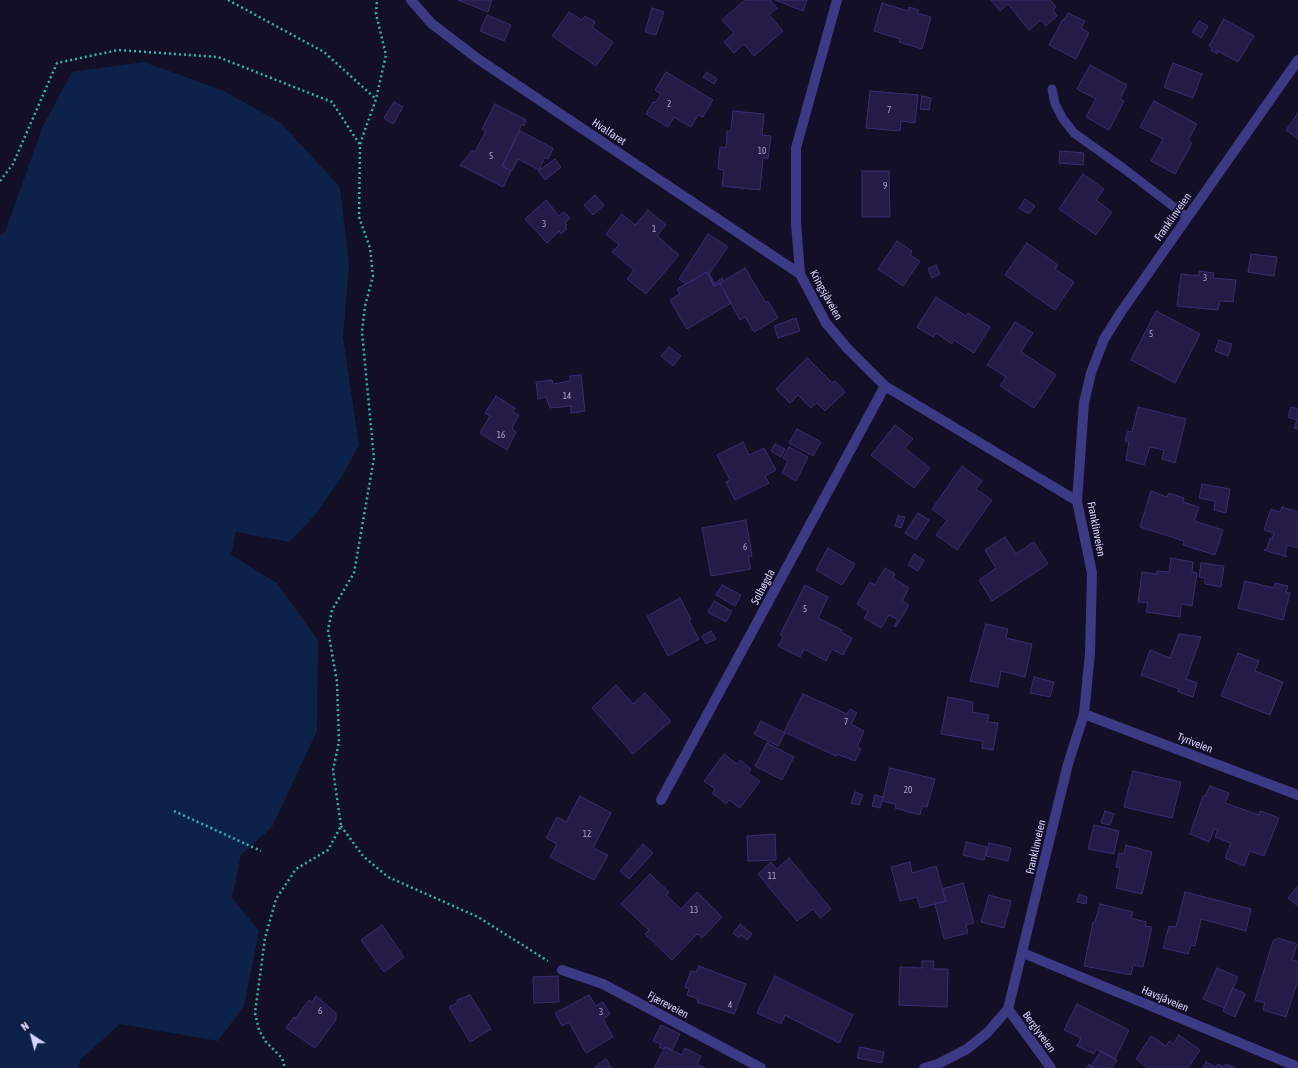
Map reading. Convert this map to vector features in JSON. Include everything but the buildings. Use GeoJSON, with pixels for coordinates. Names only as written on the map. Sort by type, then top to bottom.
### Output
{"type":"FeatureCollection","features":[{"type":"Feature","properties":{"kind":"street","name":"Hvalfaret"},"geometry":{"type":"LineString","coordinates":[[412,0],[431,23],[478,59],[800,274]]}},
{"type":"Feature","properties":{"kind":"street","name":"Kringsjåveien"},"geometry":{"type":"LineString","coordinates":[[837,0],[796,148],[796,223],[800,274],[826,323],[847,348],[886,386],[1077,501]]}},
{"type":"Feature","properties":{"kind":"street","name":"Franklinveien"},"geometry":{"type":"LineString","coordinates":[[1008,1009],[1068,764],[1084,714],[1090,653],[1092,574],[1077,501],[1084,403],[1091,373],[1104,340],[1121,312],[1298,60]]}},
{"type":"Feature","properties":{"kind":"street","name":"Solhøgda"},"geometry":{"type":"LineString","coordinates":[[661,800],[886,386]]}},
{"type":"Feature","properties":{"kind":"street","name":"Tyriveien"},"geometry":{"type":"LineString","coordinates":[[1084,714],[1298,795]]}},
{"type":"Feature","properties":{"kind":"street","name":"Havsjåveien"},"geometry":{"type":"LineString","coordinates":[[1022,953],[1298,1067]]}},
{"type":"Feature","properties":{"kind":"street","name":"Fjæreveien"},"geometry":{"type":"LineString","coordinates":[[562,970],[603,984],[761,1068]]}},
{"type":"Feature","properties":{"kind":"street"},"geometry":{"type":"LineString","coordinates":[[924,1068],[938,1064],[966,1049],[987,1033],[1008,1009]]}},
{"type":"Feature","properties":{"kind":"street","name":"Berglyveien"},"geometry":{"type":"LineString","coordinates":[[1008,1009],[1051,1068]]}},
{"type":"Feature","properties":{"kind":"lane"},"geometry":{"type":"LineString","coordinates":[[1052,89],[1055,104],[1063,119],[1074,133],[1187,217]]}},
{"type":"Feature","properties":{"kind":"path"},"geometry":{"type":"LineString","coordinates":[[228,0],[324,52],[376,99]]}},
{"type":"Feature","properties":{"kind":"path"},"geometry":{"type":"LineString","coordinates":[[377,0],[376,14],[386,55],[376,99],[360,145],[360,217],[370,248],[373,276],[365,306],[362,332],[374,458],[354,573],[332,610],[328,630],[337,682],[339,742],[333,770],[341,826],[363,856],[388,877],[478,917],[562,970]]}},
{"type":"Feature","properties":{"kind":"path"},"geometry":{"type":"LineString","coordinates":[[0,181],[13,164],[57,63],[118,50],[218,57],[332,102],[360,145]]}},
{"type":"Feature","properties":{"kind":"path"},"geometry":{"type":"LineString","coordinates":[[174,811],[261,851]]}},
{"type":"Feature","properties":{"kind":"path"},"geometry":{"type":"LineString","coordinates":[[285,1068],[282,1058],[266,1042],[259,1030],[255,1013],[265,938],[276,899],[296,869],[328,850],[341,826]]}},
{"type":"Feature","properties":{"kind":"water"},"geometry":{"type":"Polygon","coordinates":[[[144,62],[224,91],[281,123],[340,187],[349,265],[343,337],[359,445],[341,478],[316,514],[289,542],[236,532],[231,555],[277,583],[318,640],[317,731],[272,827],[241,855],[232,898],[259,931],[244,1006],[218,1041],[120,1024],[81,1059],[78,1068],[0,1068],[0,236],[5,232],[43,126],[72,72],[144,62]]]}}]}
